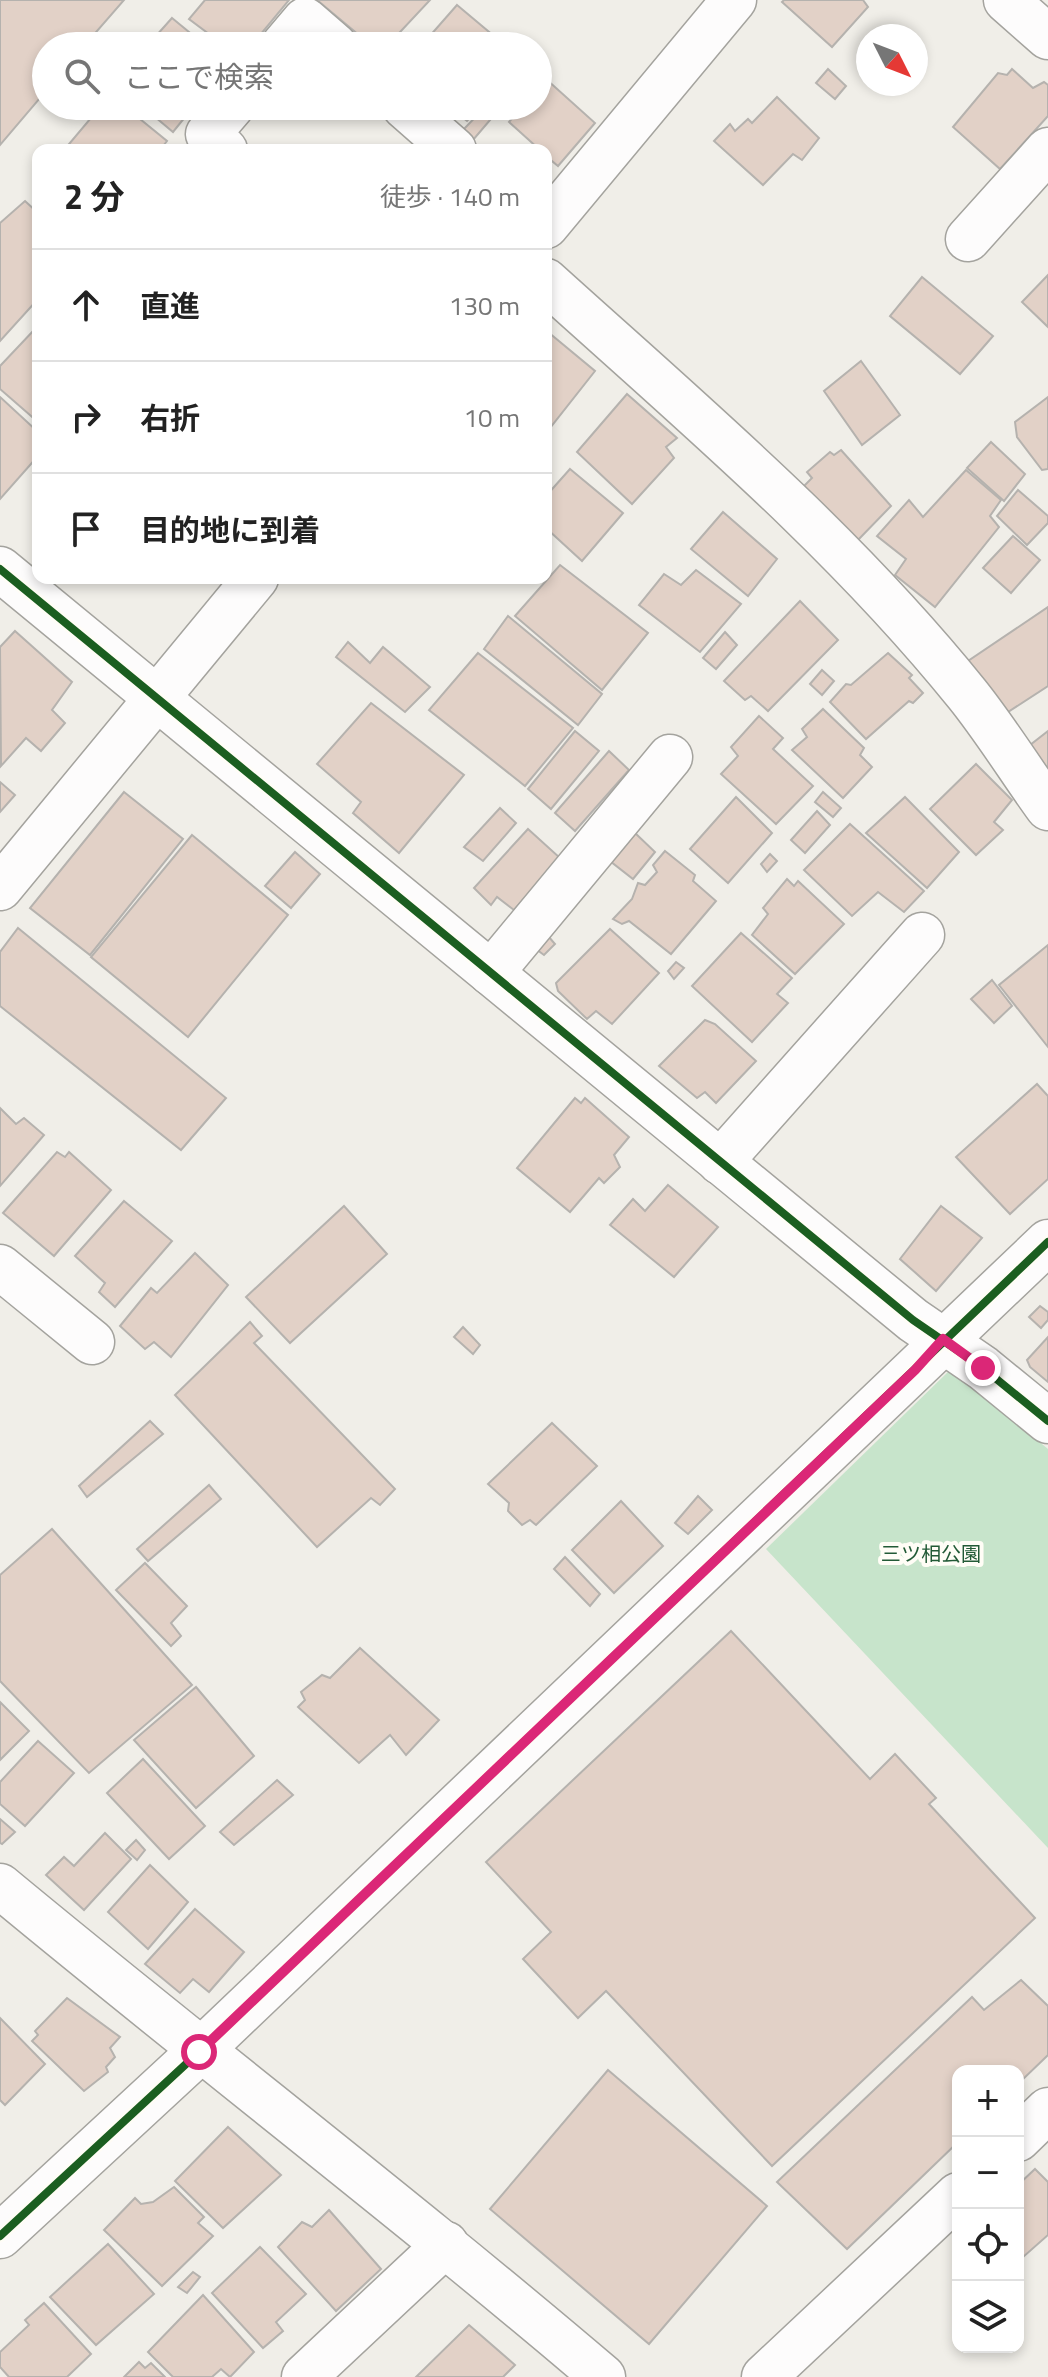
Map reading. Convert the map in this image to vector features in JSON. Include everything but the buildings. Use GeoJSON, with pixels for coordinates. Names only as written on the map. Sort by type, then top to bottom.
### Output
{"type":"FeatureCollection","features":[{"type":"Feature","properties":{"kind":"street"},"geometry":{"type":"LineString","coordinates":[[552,219],[734,0]]}},
{"type":"Feature","properties":{"kind":"street"},"geometry":{"type":"LineString","coordinates":[[1006,0],[1048,37]]}},
{"type":"Feature","properties":{"kind":"street"},"geometry":{"type":"LineString","coordinates":[[295,32],[305,20],[319,32]]}},
{"type":"Feature","properties":{"kind":"street"},"geometry":{"type":"LineString","coordinates":[[219,144],[208,134],[220,120]]}},
{"type":"Feature","properties":{"kind":"street"},"geometry":{"type":"LineString","coordinates":[[420,120],[447,144]]}},
{"type":"Feature","properties":{"kind":"street"},"geometry":{"type":"LineString","coordinates":[[968,239],[1048,150]]}},
{"type":"Feature","properties":{"kind":"street"},"geometry":{"type":"LineString","coordinates":[[552,286],[745,458],[848,561],[967,695],[1048,808]]}},
{"type":"Feature","properties":{"kind":"street"},"geometry":{"type":"LineString","coordinates":[[0,569],[913,1320],[943,1339],[1048,1421]]}},
{"type":"Feature","properties":{"kind":"street"},"geometry":{"type":"LineString","coordinates":[[0,888],[251,584]]}},
{"type":"Feature","properties":{"kind":"street"},"geometry":{"type":"LineString","coordinates":[[491,973],[670,757]]}},
{"type":"Feature","properties":{"kind":"street"},"geometry":{"type":"LineString","coordinates":[[720,1162],[922,935]]}},
{"type":"Feature","properties":{"kind":"street"},"geometry":{"type":"LineString","coordinates":[[0,2236],[199,2052],[1048,1242]]}},
{"type":"Feature","properties":{"kind":"street"},"geometry":{"type":"LineString","coordinates":[[0,1267],[92,1342]]}},
{"type":"Feature","properties":{"kind":"street"},"geometry":{"type":"LineString","coordinates":[[0,1886],[199,2052],[446,2244],[603,2377]]}},
{"type":"Feature","properties":{"kind":"street"},"geometry":{"type":"LineString","coordinates":[[1020,2137],[1048,2110]]}},
{"type":"Feature","properties":{"kind":"street"},"geometry":{"type":"LineString","coordinates":[[764,2377],[952,2201]]}},
{"type":"Feature","properties":{"kind":"street"},"geometry":{"type":"LineString","coordinates":[[304,2377],[446,2244]]}},
{"type":"Feature","properties":{"kind":"green space","name":"三ツ相公園"},"geometry":{"type":"Polygon","coordinates":[[[951,1369],[1048,1449],[1048,1848],[766,1549],[951,1369]]]}},
{"type":"Feature","properties":{"kind":"cycle path"},"geometry":{"type":"LineString","coordinates":[[0,569],[913,1320],[983,1368],[1048,1421]]}},
{"type":"Feature","properties":{"kind":"cycle path"},"geometry":{"type":"LineString","coordinates":[[0,2236],[199,2052],[1048,1242]]}},
{"type":"Feature","properties":{"kind":"route"},"geometry":{"type":"LineString","coordinates":[[199,2052],[915,1370],[943,1339],[983,1368]]}}]}
